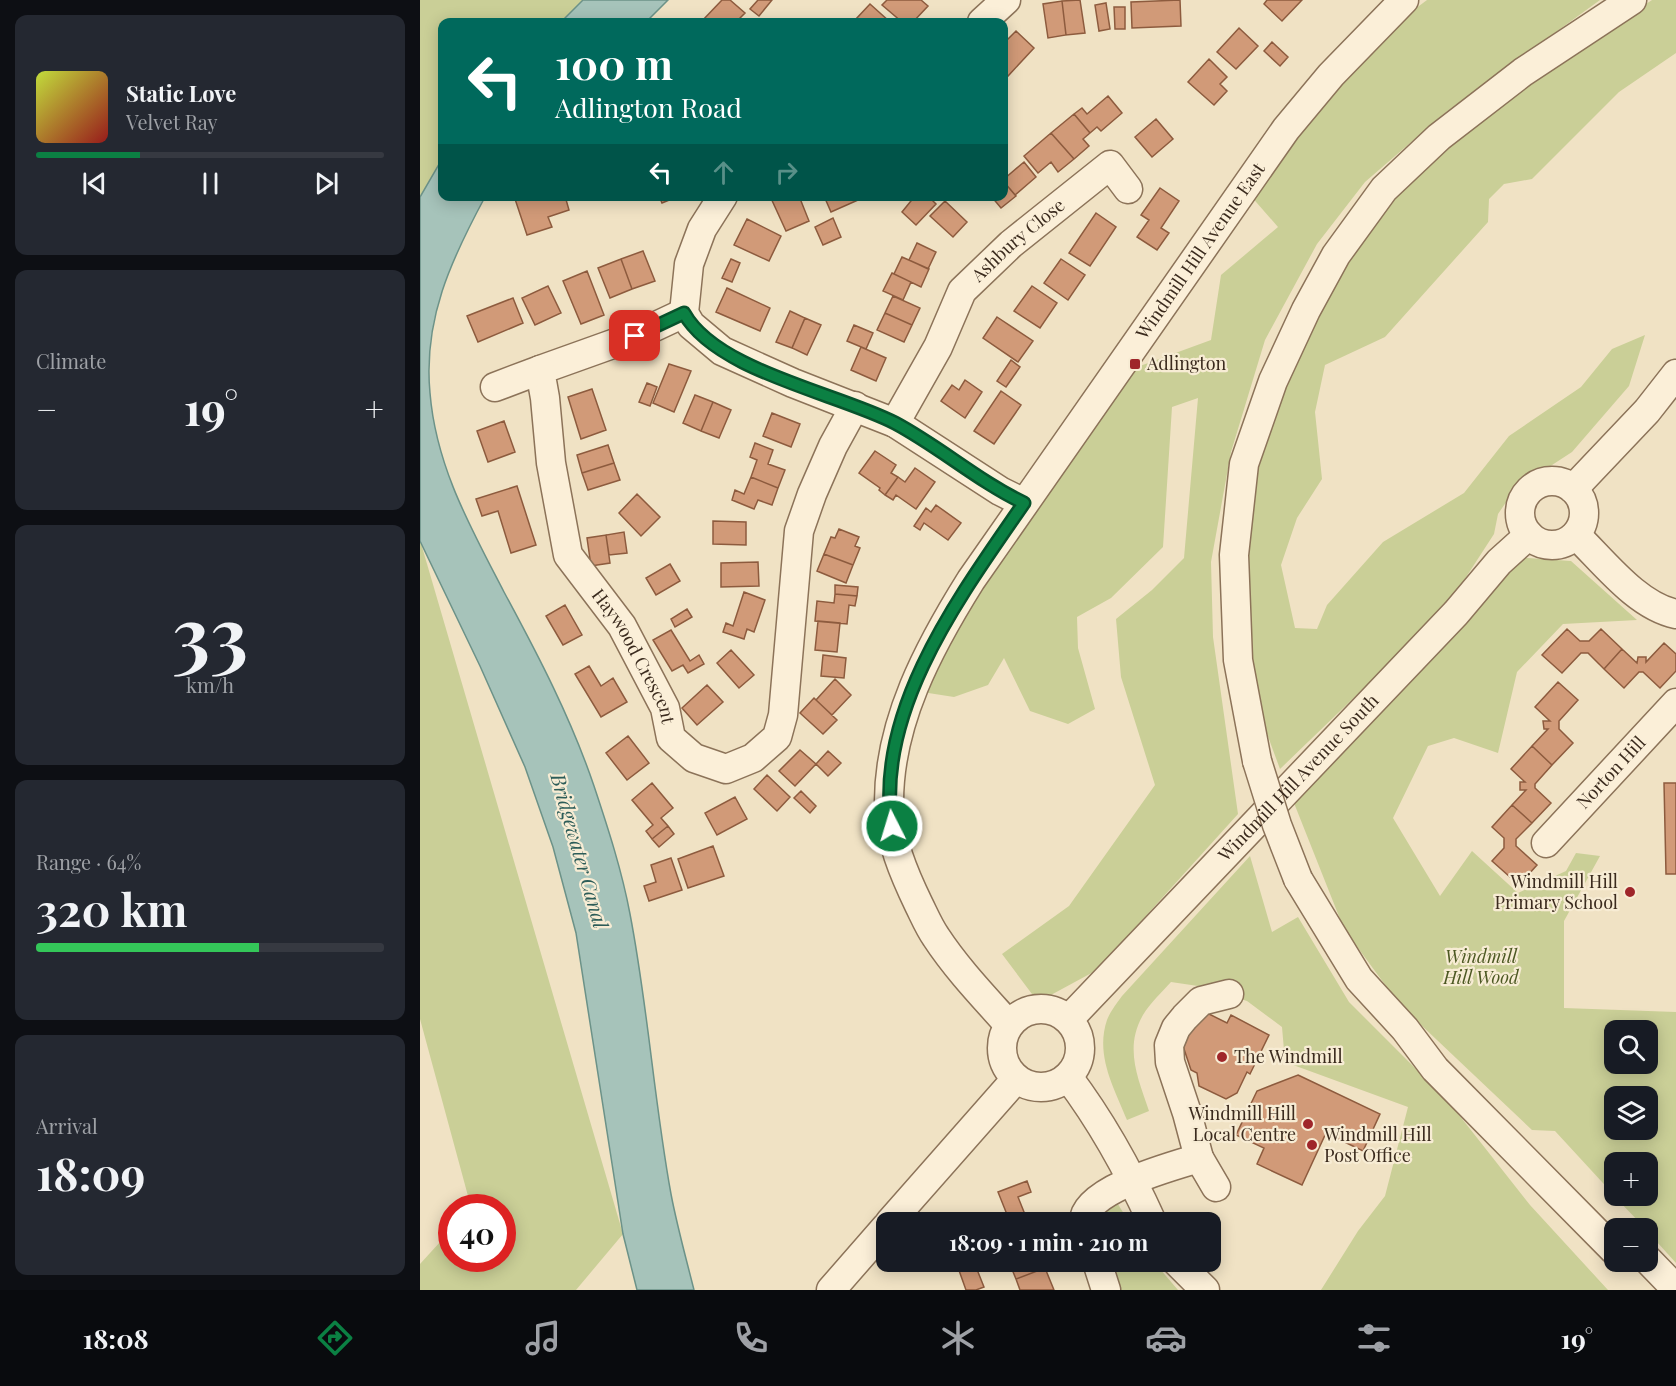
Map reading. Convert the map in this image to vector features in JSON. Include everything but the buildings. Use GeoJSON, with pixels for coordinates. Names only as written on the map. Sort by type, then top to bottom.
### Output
{"type":"FeatureCollection","features":[{"type":"Feature","properties":{"kind":"street"},"geometry":{"type":"LineString","coordinates":[[986,18],[1006,0]]}},
{"type":"Feature","properties":{"kind":"street","name":"Windmill Hill Avenue East"},"geometry":{"type":"LineString","coordinates":[[1009,1025],[966,977],[934,935],[907,881],[896,847],[889,806],[892,767],[901,720],[919,674],[944,623],[1024,503],[1286,129],[1331,75],[1404,0]]}},
{"type":"Feature","properties":{"kind":"street"},"geometry":{"type":"LineString","coordinates":[[1604,1240],[1435,1069],[1405,1029],[1359,979],[1298,879],[1277,825],[1257,761],[1238,660],[1234,555],[1244,464],[1273,381],[1306,310],[1336,255],[1384,189],[1438,136],[1523,72],[1632,0]]}},
{"type":"Feature","properties":{"kind":"street","name":"Ashbury Close"},"geometry":{"type":"LineString","coordinates":[[895,423],[938,347],[959,297],[970,282],[1011,244],[1110,165],[1128,189]]}},
{"type":"Feature","properties":{"kind":"street"},"geometry":{"type":"LineString","coordinates":[[720,201],[702,229],[689,264],[684,313],[691,325],[722,351],[793,383],[895,423],[1000,491],[1024,503]]}},
{"type":"Feature","properties":{"kind":"street"},"geometry":{"type":"LineString","coordinates":[[495,387],[635,336],[684,313]]}},
{"type":"Feature","properties":{"kind":"street","name":"Haywood Crescent"},"geometry":{"type":"LineString","coordinates":[[540,370],[545,398],[550,463],[568,555],[622,626],[665,708],[671,738],[694,758],[726,769],[753,758],[777,737],[783,715],[799,531],[829,455],[855,406]]}},
{"type":"Feature","properties":{"kind":"street"},"geometry":{"type":"LineString","coordinates":[[1574,489],[1647,411],[1676,374]]}},
{"type":"Feature","properties":{"kind":"street"},"geometry":{"type":"LineString","coordinates":[[1554,481],[1574,489],[1584,506],[1582,526],[1576,535],[1558,545],[1537,541],[1528,535],[1520,515],[1526,495],[1543,482],[1554,481]]}},
{"type":"Feature","properties":{"kind":"street","name":"Windmill Hill Avenue South"},"geometry":{"type":"LineString","coordinates":[[1069,1019],[1456,613],[1499,562],[1528,535]]}},
{"type":"Feature","properties":{"kind":"street"},"geometry":{"type":"LineString","coordinates":[[1576,535],[1638,596],[1676,614]]}},
{"type":"Feature","properties":{"kind":"street","name":"Norton Hill"},"geometry":{"type":"LineString","coordinates":[[1546,843],[1676,703]]}},
{"type":"Feature","properties":{"kind":"street"},"geometry":{"type":"LineString","coordinates":[[1216,1187],[1198,1158],[1187,1113],[1170,1062],[1169,1046],[1176,1028],[1201,1001],[1229,994]]}},
{"type":"Feature","properties":{"kind":"street"},"geometry":{"type":"LineString","coordinates":[[1044,1009],[1058,1012],[1069,1019],[1080,1042],[1080,1055],[1076,1067],[1068,1077],[1048,1087],[1037,1087],[1016,1079],[1003,1059],[1002,1047],[1009,1025],[1019,1016],[1031,1010],[1044,1009]]}},
{"type":"Feature","properties":{"kind":"street"},"geometry":{"type":"LineString","coordinates":[[1405,1029],[1444,1057],[1607,1218]]}},
{"type":"Feature","properties":{"kind":"street"},"geometry":{"type":"LineString","coordinates":[[1068,1077],[1089,1105],[1133,1180],[1147,1212]]}},
{"type":"Feature","properties":{"kind":"street"},"geometry":{"type":"LineString","coordinates":[[899,1212],[1016,1079]]}},
{"type":"Feature","properties":{"kind":"street"},"geometry":{"type":"LineString","coordinates":[[1086,1212],[1092,1204],[1133,1180],[1198,1158]]}},
{"type":"Feature","properties":{"kind":"street"},"geometry":{"type":"LineString","coordinates":[[831,1290],[876,1238]]}},
{"type":"Feature","properties":{"kind":"street"},"geometry":{"type":"LineString","coordinates":[[1658,1270],[1676,1289]]}},
{"type":"Feature","properties":{"kind":"street"},"geometry":{"type":"LineString","coordinates":[[1100,1272],[1106,1290]]}},
{"type":"Feature","properties":{"kind":"street"},"geometry":{"type":"LineString","coordinates":[[1187,1272],[1205,1290]]}},
{"type":"Feature","properties":{"kind":"street"},"geometry":{"type":"LineString","coordinates":[[1636,1272],[1653,1290]]}},
{"type":"Feature","properties":{"kind":"green space"},"geometry":{"type":"Polygon","coordinates":[[[420,0],[583,0],[565,18],[438,18],[438,166],[420,197],[420,0]]]}},
{"type":"Feature","properties":{"kind":"green space"},"geometry":{"type":"Polygon","coordinates":[[[1427,0],[1600,0],[1446,112],[1365,182],[1317,244],[1265,340],[1231,452],[1211,562],[1213,637],[1238,814],[1097,970],[1038,1002],[1002,954],[1069,906],[1155,785],[1121,677],[1116,619],[1152,590],[1184,558],[1198,398],[1172,407],[1163,547],[1111,598],[1077,617],[1078,648],[1095,709],[1068,724],[1030,711],[1004,658],[988,685],[954,697],[922,692],[960,614],[1129,370],[1211,340],[1221,275],[1278,227],[1250,195],[1309,114],[1387,30],[1427,0]]]}},
{"type":"Feature","properties":{"kind":"green space"},"geometry":{"type":"Polygon","coordinates":[[[1652,0],[1676,0],[1676,53],[1619,92],[1532,179],[1504,184],[1489,199],[1488,222],[1385,337],[1325,365],[1315,412],[1322,479],[1297,518],[1281,565],[1295,628],[1317,629],[1327,605],[1383,542],[1464,493],[1509,436],[1581,387],[1612,349],[1645,335],[1629,386],[1572,452],[1515,489],[1498,514],[1494,534],[1459,588],[1394,659],[1280,769],[1256,704],[1243,614],[1257,454],[1329,281],[1381,209],[1439,149],[1512,93],[1652,0]]]}},
{"type":"Feature","properties":{"kind":"green space"},"geometry":{"type":"Polygon","coordinates":[[[420,540],[623,1234],[576,1290],[420,1290],[420,1264],[438,1244],[438,1272],[516,1272],[516,1194],[467,1194],[420,1019],[420,540]]]}},
{"type":"Feature","properties":{"kind":"green space","name":"Windmill Hill Wood"},"geometry":{"type":"Polygon","coordinates":[[[1515,557],[1571,561],[1637,620],[1563,624],[1517,672],[1498,753],[1454,738],[1428,746],[1393,818],[1440,896],[1472,851],[1518,893],[1566,871],[1576,853],[1600,856],[1564,921],[1564,1008],[1676,1012],[1676,1263],[1658,1243],[1658,1218],[1635,1218],[1624,1206],[1658,1206],[1658,1152],[1604,1152],[1604,1184],[1555,1131],[1532,1130],[1400,1005],[1344,929],[1292,798],[1515,557]]]}},
{"type":"Feature","properties":{"kind":"green space"},"geometry":{"type":"Polygon","coordinates":[[[1250,856],[1272,932],[1298,917],[1349,1002],[1448,1101],[1530,1205],[1608,1290],[1321,1290],[1358,1231],[1385,1196],[1408,1107],[1285,1062],[1282,1027],[1247,1001],[1198,986],[1171,982],[1149,1006],[1137,1027],[1134,1039],[1135,1063],[1149,1111],[1127,1120],[1112,1084],[1105,1059],[1103,1046],[1108,1017],[1122,996],[1250,856]]]}},
{"type":"Feature","properties":{"kind":"green space"},"geometry":{"type":"Polygon","coordinates":[[[1116,1201],[1123,1212],[1105,1212],[1116,1201]]]}},
{"type":"Feature","properties":{"kind":"green space"},"geometry":{"type":"Polygon","coordinates":[[[1112,1272],[1163,1272],[1178,1290],[1118,1290],[1112,1272]]]}},
{"type":"Feature","properties":{"kind":"water"},"geometry":{"type":"Polygon","coordinates":[[[583,0],[668,0],[650,18],[565,18],[583,0]]]}},
{"type":"Feature","properties":{"kind":"water","name":"Bridgewater Canal"},"geometry":{"type":"Polygon","coordinates":[[[438,166],[438,201],[483,201],[451,267],[435,316],[429,366],[430,393],[439,446],[447,472],[479,544],[564,711],[585,761],[614,850],[627,898],[636,949],[671,1194],[694,1290],[637,1290],[623,1234],[576,933],[553,847],[525,767],[420,541],[420,197],[438,166]]]}},
{"type":"Feature","properties":{"kind":"place","name":"Adlington"},"geometry":{"type":"Point","coordinates":[1135,364]}},
{"type":"Feature","properties":{"kind":"place","name":"Windmill Hill Primary School"},"geometry":{"type":"Point","coordinates":[1630,892]}},
{"type":"Feature","properties":{"kind":"place","name":"The Windmill"},"geometry":{"type":"Point","coordinates":[1222,1057]}},
{"type":"Feature","properties":{"kind":"place","name":"Windmill Hill Local Centre"},"geometry":{"type":"Point","coordinates":[1308,1124]}},
{"type":"Feature","properties":{"kind":"place","name":"Windmill Hill Post Office"},"geometry":{"type":"Point","coordinates":[1312,1145]}},
{"type":"Feature","properties":{"kind":"route"},"geometry":{"type":"LineString","coordinates":[[635,336],[684,313],[691,325],[722,351],[793,383],[895,423],[1000,491],[1024,503],[944,623],[919,674],[901,720],[892,767],[889,806],[892,826]]}}]}
